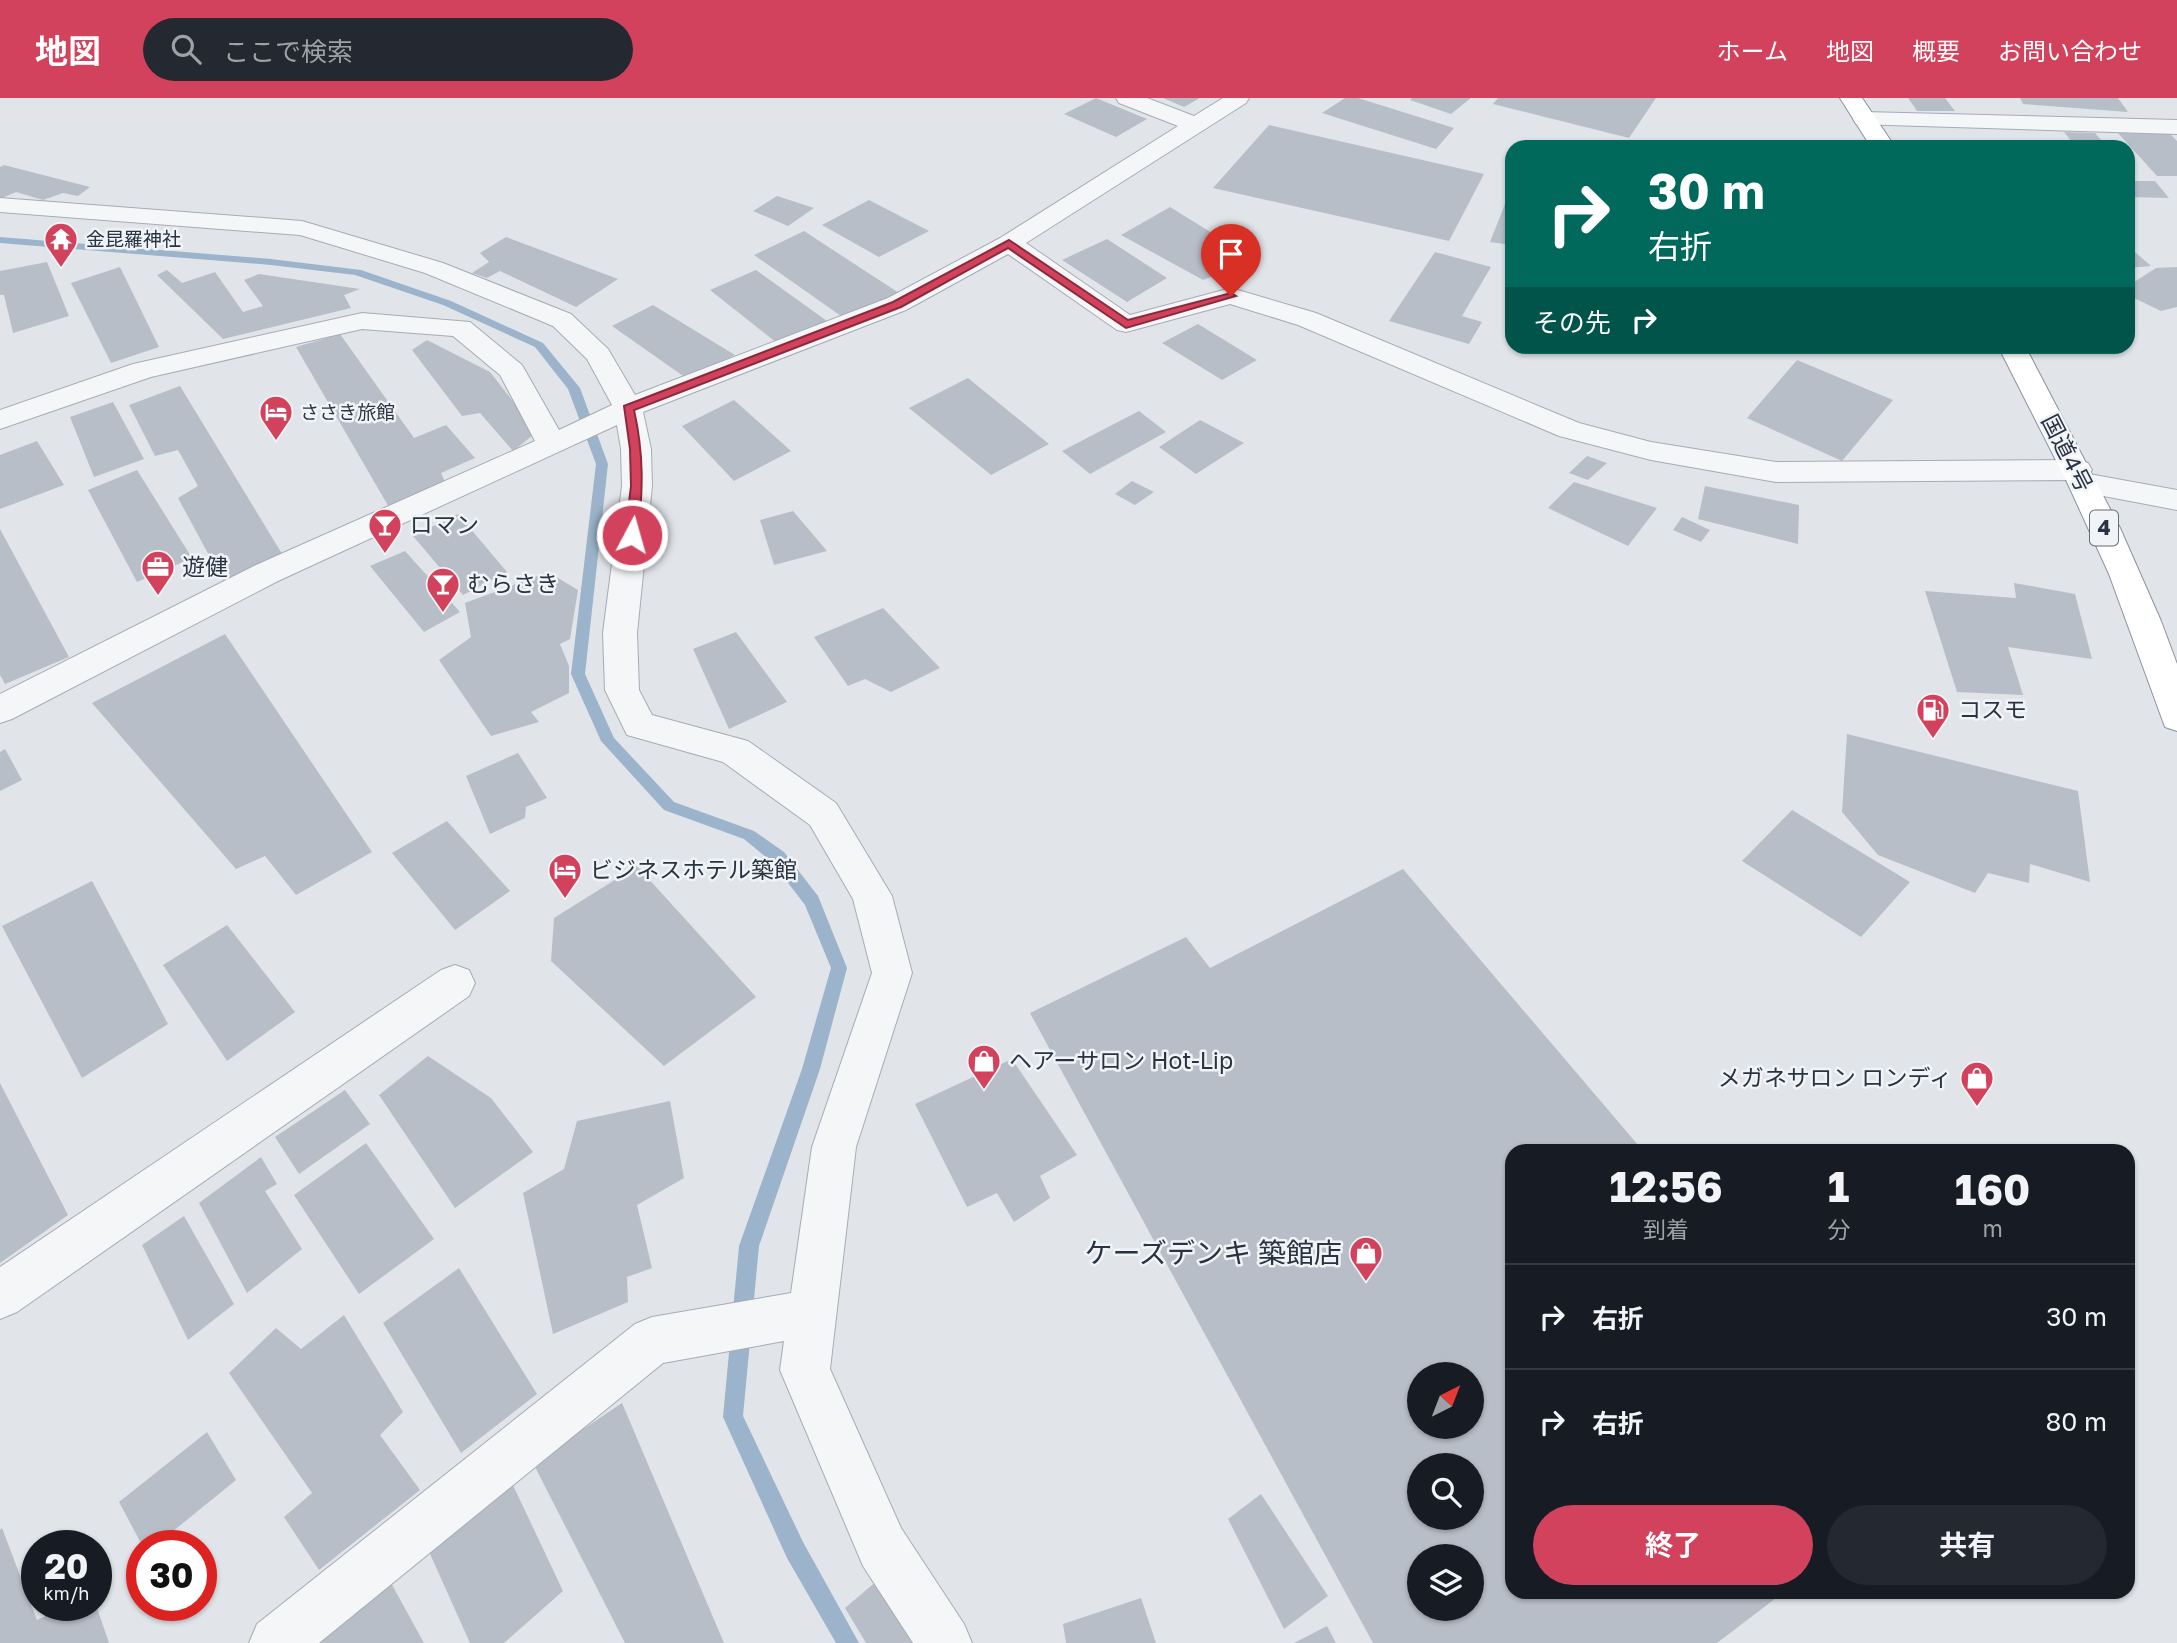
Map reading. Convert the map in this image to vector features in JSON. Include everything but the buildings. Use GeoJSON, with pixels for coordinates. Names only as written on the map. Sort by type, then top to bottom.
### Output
{"type":"FeatureCollection","features":[{"type":"Feature","properties":{"kind":"highway"},"geometry":{"type":"LineString","coordinates":[[1851,98],[1878,140]]}},
{"type":"Feature","properties":{"kind":"highway","name":"国道4号"},"geometry":{"type":"LineString","coordinates":[[2015,354],[2080,477],[2131,585],[2177,718]]}},
{"type":"Feature","properties":{"kind":"street"},"geometry":{"type":"LineString","coordinates":[[1127,98],[1196,125]]}},
{"type":"Feature","properties":{"kind":"street"},"geometry":{"type":"LineString","coordinates":[[0,710],[267,573],[618,414],[897,304],[1009,243],[1238,98]]}},
{"type":"Feature","properties":{"kind":"street"},"geometry":{"type":"LineString","coordinates":[[1864,119],[2177,127]]}},
{"type":"Feature","properties":{"kind":"street"},"geometry":{"type":"LineString","coordinates":[[0,205],[302,228],[434,268],[562,320],[598,355],[618,414],[636,449],[637,486],[620,633],[622,690],[640,725],[735,751],[823,814],[872,896],[892,973],[834,1147],[799,1316],[806,1370],[882,1547],[945,1643]]}},
{"type":"Feature","properties":{"kind":"street"},"geometry":{"type":"LineString","coordinates":[[1009,243],[1126,324],[1231,296],[1307,318],[1569,430],[1651,451],[1776,472],[2080,477],[2177,500]]}},
{"type":"Feature","properties":{"kind":"street"},"geometry":{"type":"LineString","coordinates":[[0,420],[143,370],[362,321],[460,328],[512,371],[559,442]]}},
{"type":"Feature","properties":{"kind":"street"},"geometry":{"type":"LineString","coordinates":[[0,1295],[455,983]]}},
{"type":"Feature","properties":{"kind":"street"},"geometry":{"type":"LineString","coordinates":[[276,1643],[652,1341],[799,1316]]}},
{"type":"Feature","properties":{"kind":"waterway"},"geometry":{"type":"LineString","coordinates":[[0,240],[271,262],[357,272],[447,303],[539,345],[574,388],[602,464],[578,674],[608,741],[669,806],[749,835],[778,857],[812,901],[839,968],[811,1069],[749,1246],[733,1417],[795,1550],[848,1643]]}},
{"type":"Feature","properties":{"kind":"place","name":"金昆羅神社"},"geometry":{"type":"Point","coordinates":[61,269]}},
{"type":"Feature","properties":{"kind":"place","name":"ささき旅館"},"geometry":{"type":"Point","coordinates":[276,442]}},
{"type":"Feature","properties":{"kind":"place","name":"ロマン"},"geometry":{"type":"Point","coordinates":[385,555]}},
{"type":"Feature","properties":{"kind":"place","name":"遊健"},"geometry":{"type":"Point","coordinates":[158,597]}},
{"type":"Feature","properties":{"kind":"place","name":"むらさき"},"geometry":{"type":"Point","coordinates":[443,614]}},
{"type":"Feature","properties":{"kind":"place","name":"コスモ"},"geometry":{"type":"Point","coordinates":[1933,740]}},
{"type":"Feature","properties":{"kind":"place","name":"ビジネスホテル築館"},"geometry":{"type":"Point","coordinates":[565,900]}},
{"type":"Feature","properties":{"kind":"place","name":"ヘアーサロン Hot-Lip"},"geometry":{"type":"Point","coordinates":[984,1091]}},
{"type":"Feature","properties":{"kind":"place","name":"メガネサロン ロンディ"},"geometry":{"type":"Point","coordinates":[1977,1108]}},
{"type":"Feature","properties":{"kind":"place","name":"ケーズデンキ 築館店"},"geometry":{"type":"Point","coordinates":[1366,1283]}},
{"type":"Feature","properties":{"kind":"route"},"geometry":{"type":"LineString","coordinates":[[632,535],[637,486],[636,449],[628,408],[897,304],[1009,243],[1126,324],[1231,296]]}}]}
